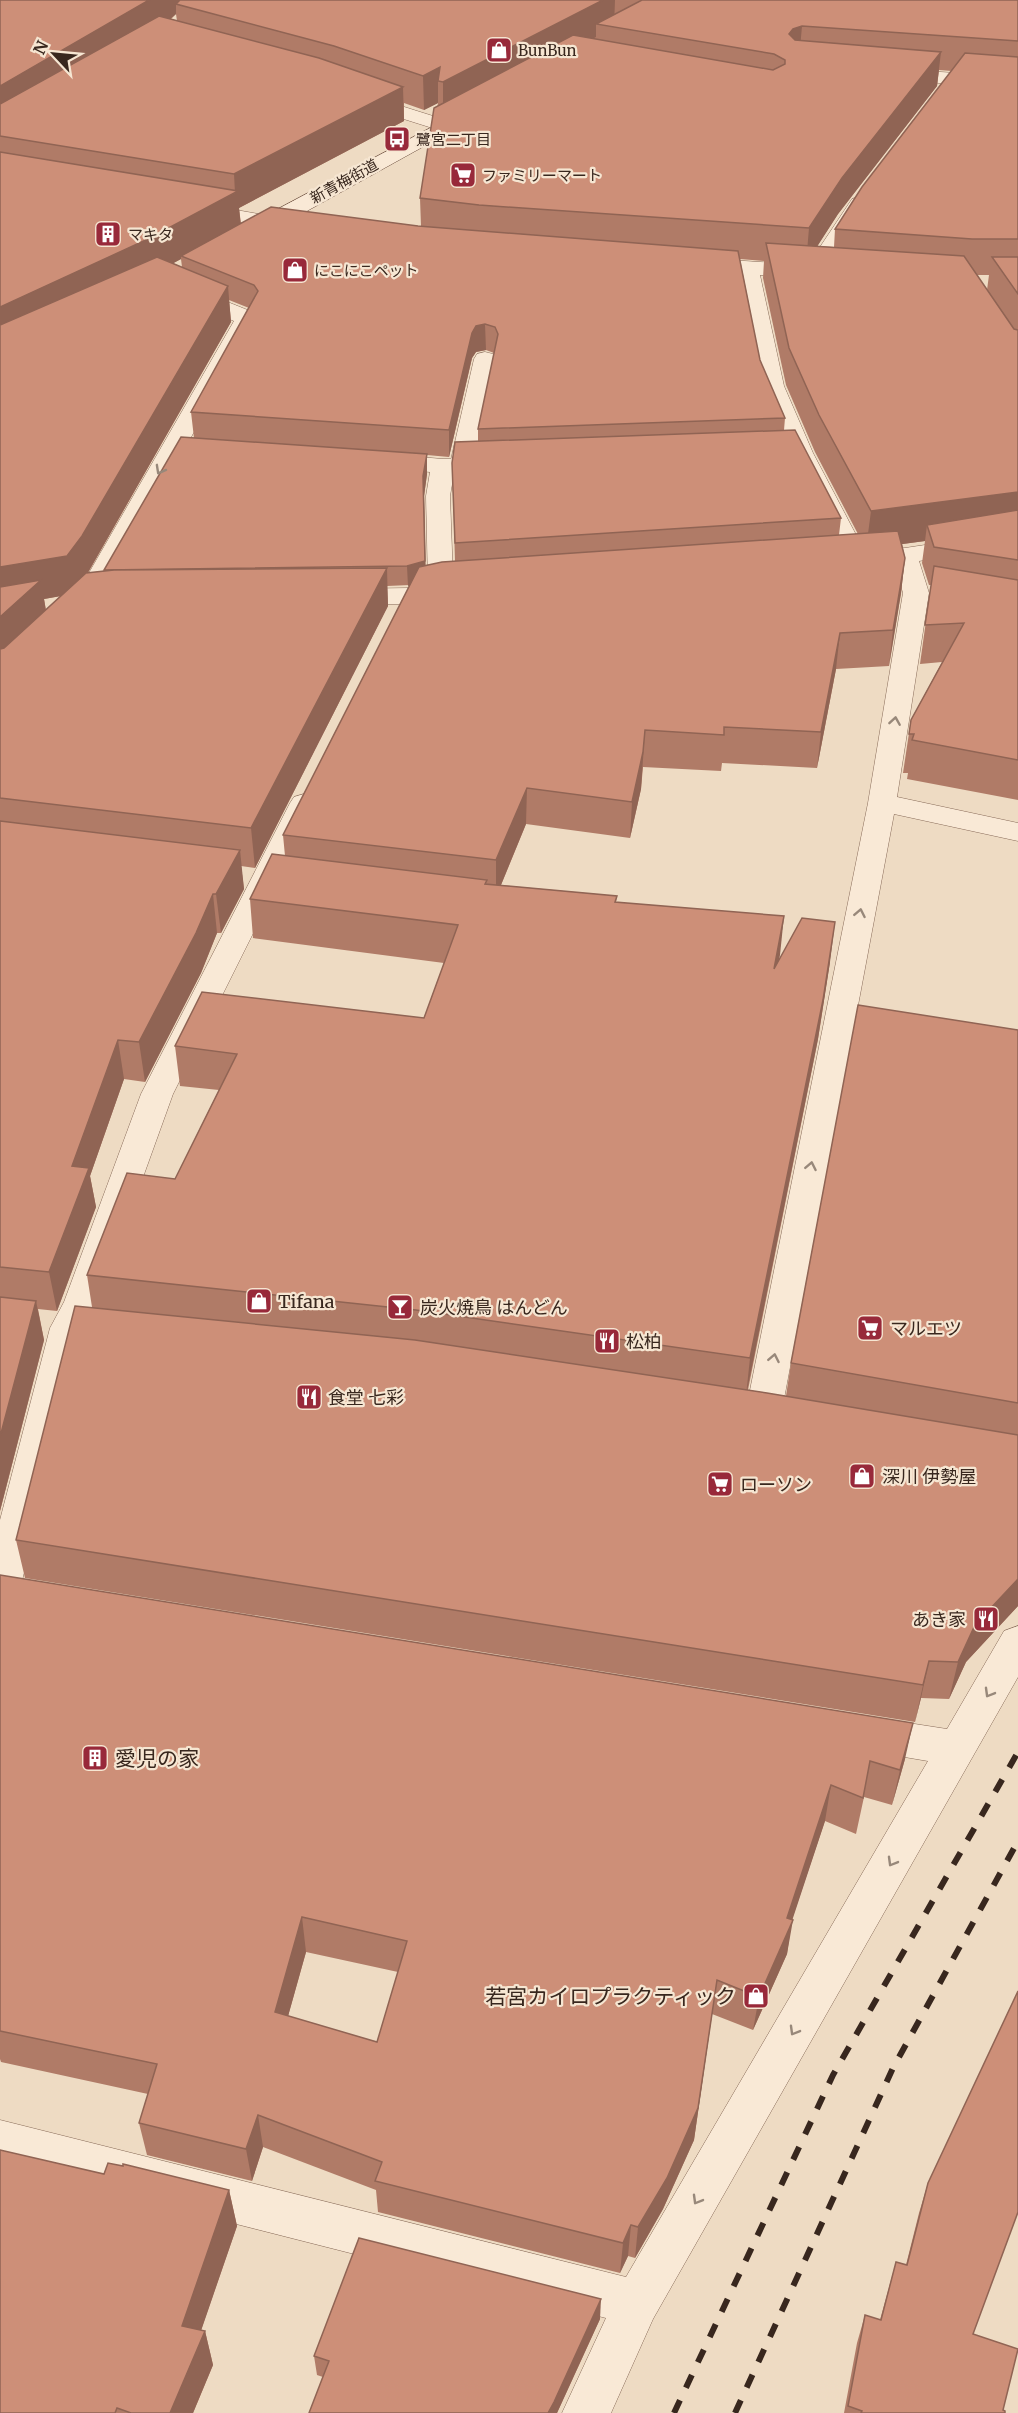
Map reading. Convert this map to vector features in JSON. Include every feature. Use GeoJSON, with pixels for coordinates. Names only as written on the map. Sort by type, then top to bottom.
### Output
{"type":"FeatureCollection","features":[{"type":"Feature","properties":{"kind":"street"},"geometry":{"type":"LineString","coordinates":[[871,73],[947,87],[1018,83]]}},
{"type":"Feature","properties":{"kind":"street"},"geometry":{"type":"LineString","coordinates":[[349,94],[445,126]]}},
{"type":"Feature","properties":{"kind":"street","name":"新青梅街道"},"geometry":{"type":"LineString","coordinates":[[239,239],[487,105]]}},
{"type":"Feature","properties":{"kind":"street"},"geometry":{"type":"LineString","coordinates":[[813,272],[874,183]]}},
{"type":"Feature","properties":{"kind":"street"},"geometry":{"type":"LineString","coordinates":[[174,206],[315,229]]}},
{"type":"Feature","properties":{"kind":"street"},"geometry":{"type":"LineString","coordinates":[[677,262],[837,274]]}},
{"type":"Feature","properties":{"kind":"street"},"geometry":{"type":"LineString","coordinates":[[747,267],[772,386],[789,453],[844,559],[905,556],[1018,538]]}},
{"type":"Feature","properties":{"kind":"street"},"geometry":{"type":"LineString","coordinates":[[119,598],[82,602],[101,577],[185,447],[247,318],[172,287]]}},
{"type":"Feature","properties":{"kind":"street"},"geometry":{"type":"LineString","coordinates":[[441,587],[438,496],[452,465],[485,359]]}},
{"type":"Feature","properties":{"kind":"street"},"geometry":{"type":"LineString","coordinates":[[361,460],[452,465],[520,462]]}},
{"type":"Feature","properties":{"kind":"street"},"geometry":{"type":"LineString","coordinates":[[798,1421],[747,1413],[840,951],[882,803],[928,594],[905,556]]}},
{"type":"Feature","properties":{"kind":"street"},"geometry":{"type":"LineString","coordinates":[[316,597],[409,596],[441,587],[476,584]]}},
{"type":"Feature","properties":{"kind":"street"},"geometry":{"type":"LineString","coordinates":[[393,628],[409,596]]}},
{"type":"Feature","properties":{"kind":"street"},"geometry":{"type":"LineString","coordinates":[[9,1594],[50,1326],[81,1302],[157,1094],[318,775]]}},
{"type":"Feature","properties":{"kind":"street"},"geometry":{"type":"LineString","coordinates":[[882,803],[1018,832]]}},
{"type":"Feature","properties":{"kind":"street"},"geometry":{"type":"LineString","coordinates":[[50,1326],[102,1331]]}},
{"type":"Feature","properties":{"kind":"street"},"geometry":{"type":"LineString","coordinates":[[586,2413],[637,2303],[1018,1642]]}},
{"type":"Feature","properties":{"kind":"street"},"geometry":{"type":"LineString","coordinates":[[827,1727],[957,1748]]}},
{"type":"Feature","properties":{"kind":"street"},"geometry":{"type":"LineString","coordinates":[[0,2142],[637,2303]]}},
{"type":"Feature","properties":{"kind":"building"},"geometry":{"type":"Polygon","coordinates":[[[0,0],[149,0],[0,86],[0,0]]]}},
{"type":"Feature","properties":{"kind":"building"},"geometry":{"type":"Polygon","coordinates":[[[180,0],[603,0],[443,82],[438,81],[440,67],[423,76],[334,46],[176,4],[180,0]]]}},
{"type":"Feature","properties":{"kind":"building"},"geometry":{"type":"Polygon","coordinates":[[[642,0],[1018,0],[1018,41],[802,26],[793,29],[789,34],[795,40],[941,52],[842,178],[809,228],[479,205],[420,198],[434,108],[573,35],[773,70],[785,64],[785,60],[774,54],[596,24],[642,0]]]}},
{"type":"Feature","properties":{"kind":"building"},"geometry":{"type":"Polygon","coordinates":[[[159,16],[319,58],[403,87],[234,174],[0,136],[0,104],[159,16]]]}},
{"type":"Feature","properties":{"kind":"building"},"geometry":{"type":"Polygon","coordinates":[[[965,53],[1018,57],[1018,239],[972,239],[835,229],[862,187],[965,53]]]}},
{"type":"Feature","properties":{"kind":"building"},"geometry":{"type":"Polygon","coordinates":[[[0,152],[238,191],[148,239],[0,307],[0,152]]]}},
{"type":"Feature","properties":{"kind":"building"},"geometry":{"type":"Polygon","coordinates":[[[271,207],[418,226],[738,251],[760,360],[785,418],[478,429],[498,334],[495,327],[485,324],[476,326],[472,333],[449,430],[191,412],[258,291],[254,285],[181,256],[271,207]]]}},
{"type":"Feature","properties":{"kind":"building"},"geometry":{"type":"Polygon","coordinates":[[[766,243],[964,256],[1014,329],[1018,330],[1018,492],[871,511],[819,415],[789,348],[766,243]]]}},
{"type":"Feature","properties":{"kind":"building"},"geometry":{"type":"Polygon","coordinates":[[[157,257],[228,286],[82,536],[67,556],[0,567],[0,325],[157,257]]]}},
{"type":"Feature","properties":{"kind":"building"},"geometry":{"type":"Polygon","coordinates":[[[992,257],[1018,257],[1018,294],[992,257]]]}},
{"type":"Feature","properties":{"kind":"building"},"geometry":{"type":"Polygon","coordinates":[[[795,430],[841,518],[455,543],[452,463],[455,442],[795,430]]]}},
{"type":"Feature","properties":{"kind":"building"},"geometry":{"type":"Polygon","coordinates":[[[181,437],[427,454],[423,476],[425,561],[407,566],[104,570],[181,437]]]}},
{"type":"Feature","properties":{"kind":"building"},"geometry":{"type":"Polygon","coordinates":[[[1018,510],[1018,560],[934,547],[927,525],[1018,510]]]}},
{"type":"Feature","properties":{"kind":"building"},"geometry":{"type":"Polygon","coordinates":[[[898,531],[905,558],[893,630],[840,633],[821,732],[724,727],[724,735],[645,730],[643,752],[632,802],[527,788],[496,860],[283,835],[419,567],[442,562],[898,531]]]}},
{"type":"Feature","properties":{"kind":"building"},"geometry":{"type":"Polygon","coordinates":[[[934,566],[1018,580],[1018,760],[912,740],[914,734],[909,734],[911,720],[964,623],[925,625],[934,566]]]}},
{"type":"Feature","properties":{"kind":"building"},"geometry":{"type":"Polygon","coordinates":[[[387,568],[251,828],[0,798],[0,649],[4,648],[86,573],[114,570],[387,568]]]}},
{"type":"Feature","properties":{"kind":"building"},"geometry":{"type":"Polygon","coordinates":[[[41,580],[0,617],[0,587],[41,580]]]}},
{"type":"Feature","properties":{"kind":"building"},"geometry":{"type":"Polygon","coordinates":[[[0,821],[240,850],[216,894],[213,894],[196,933],[139,1042],[118,1040],[72,1166],[89,1168],[49,1272],[0,1267],[0,821]]]}},
{"type":"Feature","properties":{"kind":"building"},"geometry":{"type":"Polygon","coordinates":[[[272,854],[487,880],[485,884],[617,896],[615,902],[784,916],[774,969],[802,918],[835,922],[823,1000],[750,1358],[416,1310],[87,1275],[127,1173],[175,1179],[237,1054],[175,1046],[202,992],[424,1018],[458,925],[250,899],[272,854]]]}},
{"type":"Feature","properties":{"kind":"building"},"geometry":{"type":"Polygon","coordinates":[[[858,1005],[1018,1030],[1018,1403],[791,1363],[858,1005]]]}},
{"type":"Feature","properties":{"kind":"building"},"geometry":{"type":"Polygon","coordinates":[[[0,1297],[36,1301],[0,1437],[0,1297]]]}},
{"type":"Feature","properties":{"kind":"building"},"geometry":{"type":"Polygon","coordinates":[[[75,1306],[415,1340],[767,1393],[1018,1435],[1018,1579],[975,1625],[958,1662],[929,1661],[923,1685],[16,1540],[75,1306]]]}},
{"type":"Feature","properties":{"kind":"building"},"geometry":{"type":"Polygon","coordinates":[[[0,1575],[913,1723],[900,1770],[870,1761],[863,1798],[831,1785],[787,1918],[793,1920],[759,1997],[717,1980],[698,2108],[667,2178],[638,2227],[631,2225],[623,2243],[375,2181],[382,2162],[258,2115],[246,2149],[139,2123],[157,2064],[0,2031],[0,1575]],[[302,1917],[275,2012],[377,2042],[407,1941],[302,1917]]]}},
{"type":"Feature","properties":{"kind":"building"},"geometry":{"type":"Polygon","coordinates":[[[1018,1991],[1018,2212],[973,2334],[1018,2349],[1003,2410],[1005,2413],[861,2413],[862,2411],[848,2406],[865,2315],[881,2320],[896,2262],[907,2265],[928,2183],[1018,1991]]]}},
{"type":"Feature","properties":{"kind":"building"},"geometry":{"type":"Polygon","coordinates":[[[0,2150],[104,2174],[108,2163],[123,2166],[123,2164],[229,2190],[182,2326],[205,2331],[170,2413],[131,2413],[117,2408],[115,2413],[0,2413],[0,2150]]]}},
{"type":"Feature","properties":{"kind":"building"},"geometry":{"type":"Polygon","coordinates":[[[359,2238],[601,2299],[548,2413],[309,2413],[329,2361],[314,2356],[359,2238]]]}},
{"type":"Feature","properties":{"kind":"railway"},"geometry":{"type":"LineString","coordinates":[[674,2413],[833,2075],[1018,1752]]}},
{"type":"Feature","properties":{"kind":"railway"},"geometry":{"type":"LineString","coordinates":[[735,2413],[893,2068],[1018,1841]]}},
{"type":"Feature","properties":{"kind":"place","name":"BunBun"},"geometry":{"type":"Point","coordinates":[499,50]}},
{"type":"Feature","properties":{"kind":"place","name":"鷺宮二丁目"},"geometry":{"type":"Point","coordinates":[397,139]}},
{"type":"Feature","properties":{"kind":"place","name":"ファミリーマート"},"geometry":{"type":"Point","coordinates":[463,175]}},
{"type":"Feature","properties":{"kind":"place","name":"マキタ"},"geometry":{"type":"Point","coordinates":[108,234]}},
{"type":"Feature","properties":{"kind":"place","name":"にこにこペット"},"geometry":{"type":"Point","coordinates":[295,270]}},
{"type":"Feature","properties":{"kind":"place","name":"Tifana"},"geometry":{"type":"Point","coordinates":[259,1301]}},
{"type":"Feature","properties":{"kind":"place","name":"炭火焼鳥 はんどん"},"geometry":{"type":"Point","coordinates":[400,1307]}},
{"type":"Feature","properties":{"kind":"place","name":"マルエツ"},"geometry":{"type":"Point","coordinates":[870,1328]}},
{"type":"Feature","properties":{"kind":"place","name":"松柏"},"geometry":{"type":"Point","coordinates":[607,1341]}},
{"type":"Feature","properties":{"kind":"place","name":"食堂 七彩"},"geometry":{"type":"Point","coordinates":[309,1397]}},
{"type":"Feature","properties":{"kind":"place","name":"深川 伊勢屋"},"geometry":{"type":"Point","coordinates":[862,1476]}},
{"type":"Feature","properties":{"kind":"place","name":"ローソン"},"geometry":{"type":"Point","coordinates":[720,1484]}},
{"type":"Feature","properties":{"kind":"place","name":"あき家"},"geometry":{"type":"Point","coordinates":[986,1619]}},
{"type":"Feature","properties":{"kind":"place","name":"愛児の家"},"geometry":{"type":"Point","coordinates":[95,1758]}},
{"type":"Feature","properties":{"kind":"place","name":"若宮カイロプラクティック"},"geometry":{"type":"Point","coordinates":[756,1996]}}]}
